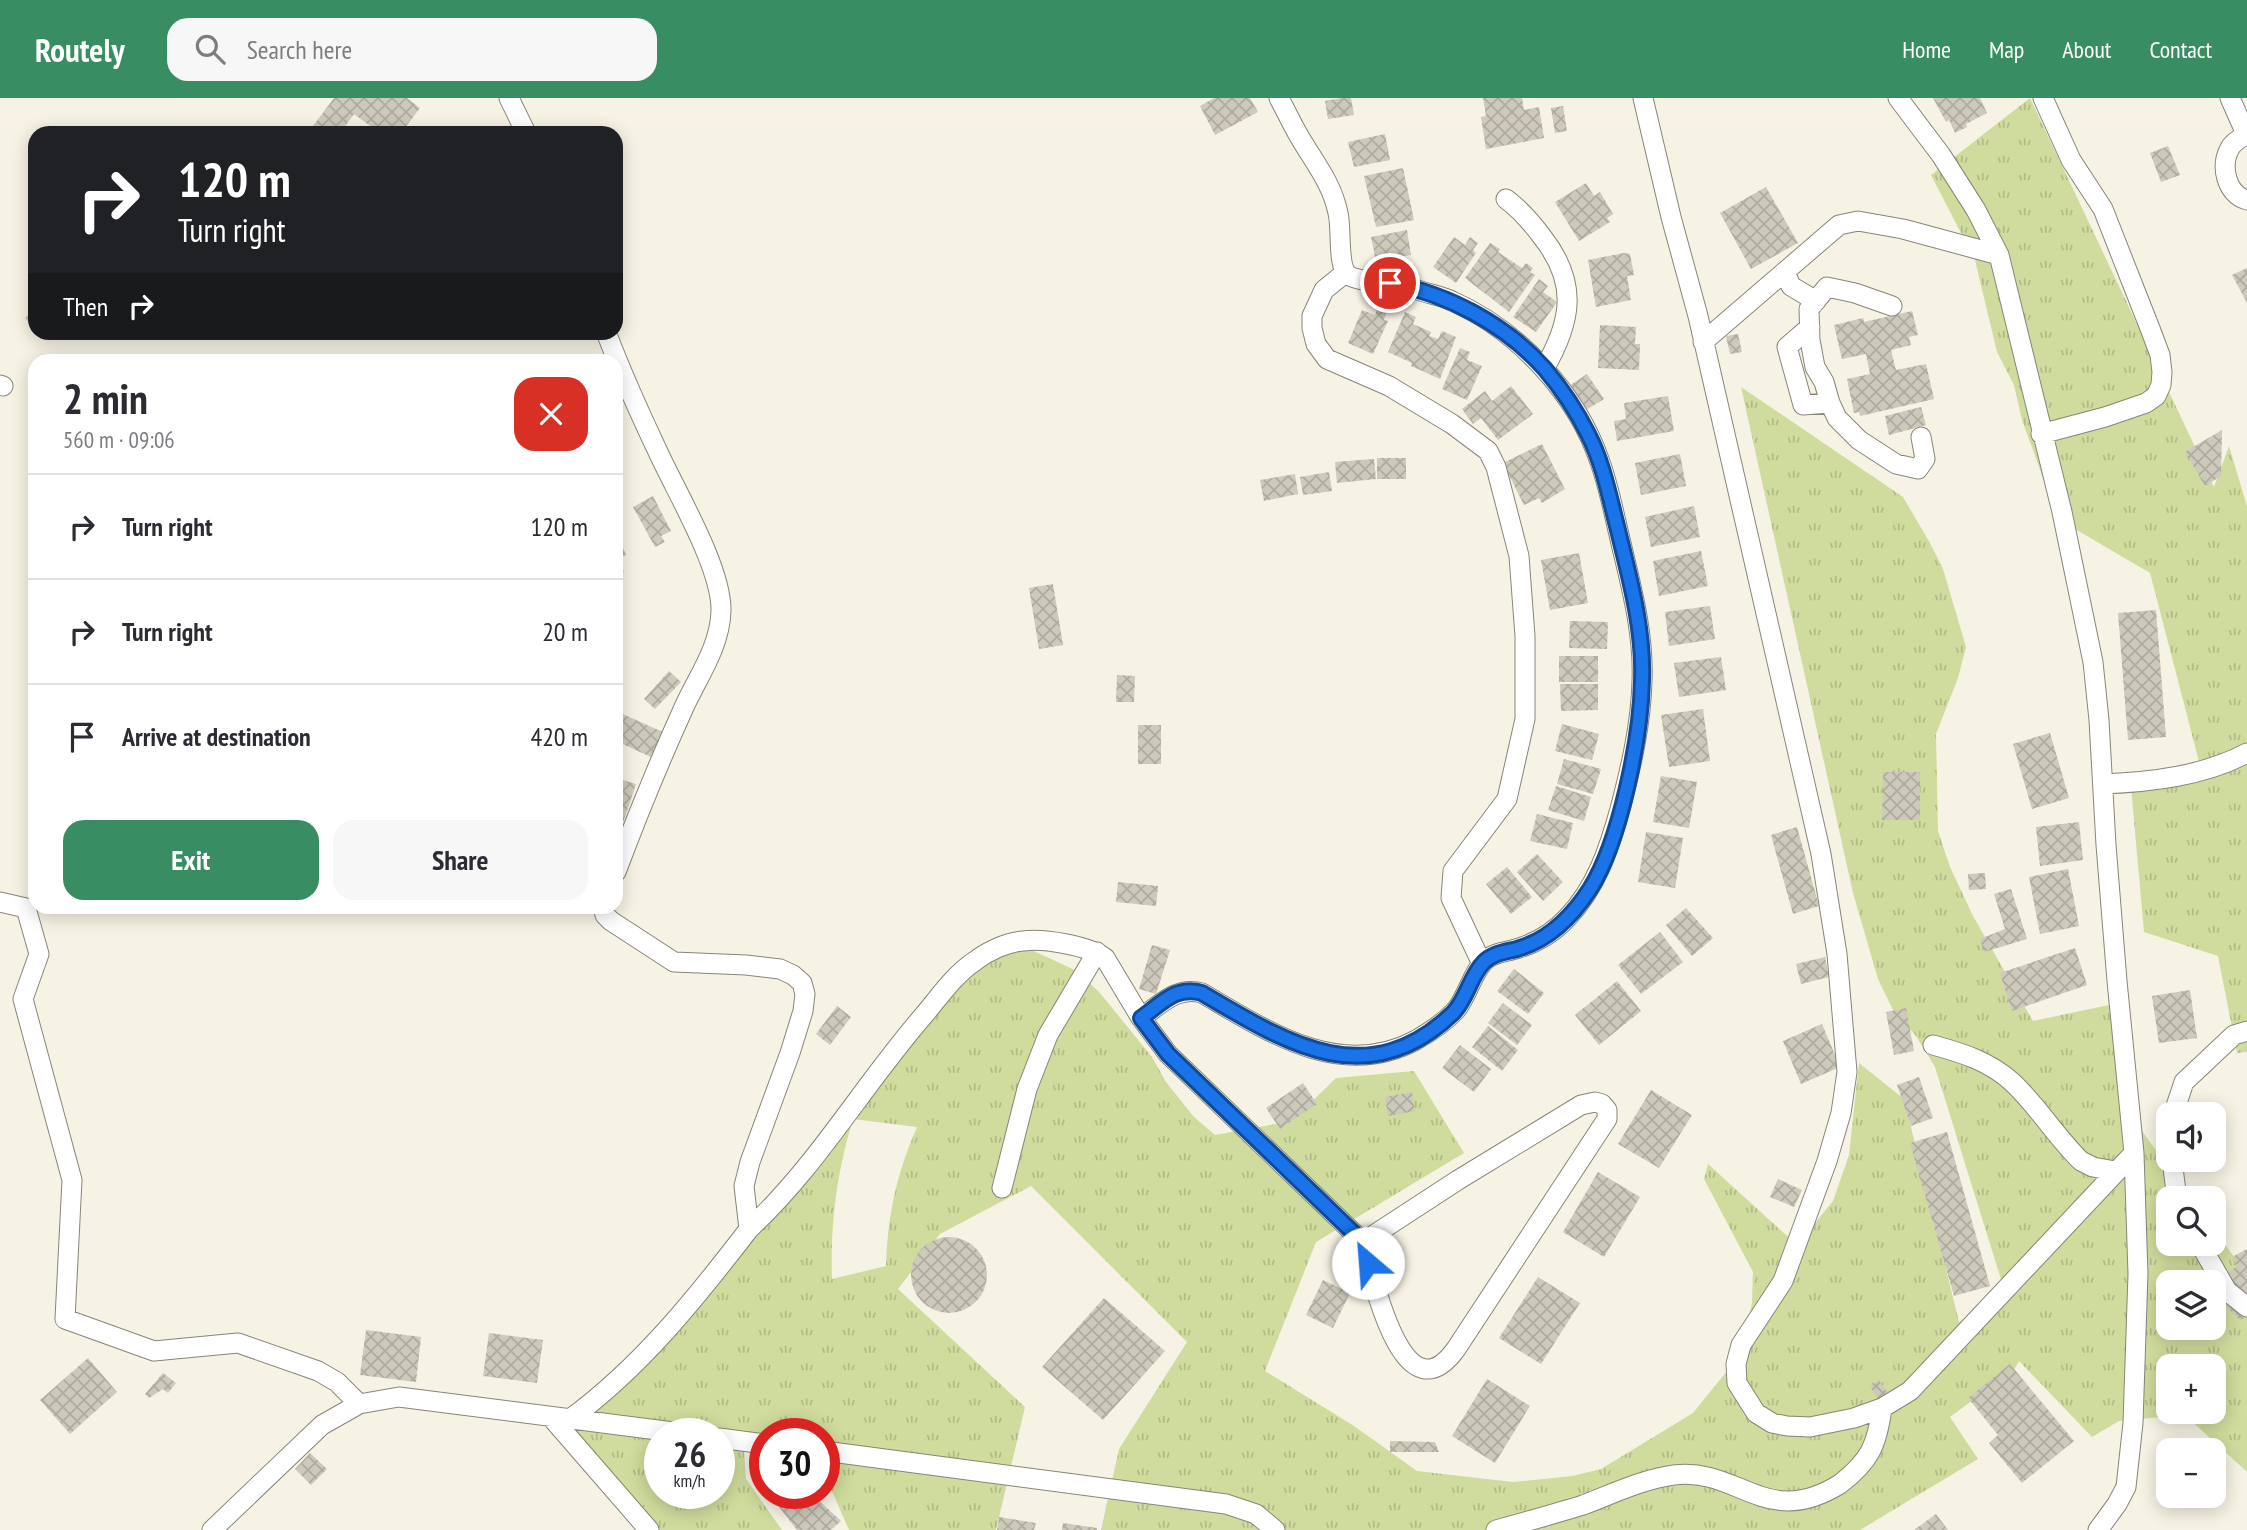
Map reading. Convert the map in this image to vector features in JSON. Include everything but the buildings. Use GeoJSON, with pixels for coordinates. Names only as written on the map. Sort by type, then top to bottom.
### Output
{"type":"FeatureCollection","features":[{"type":"Feature","properties":{"kind":"street"},"geometry":{"type":"LineString","coordinates":[[509,98],[523,126]]}},
{"type":"Feature","properties":{"kind":"street"},"geometry":{"type":"LineString","coordinates":[[1141,1018],[1180,991],[1191,989],[1280,1038],[1311,1050],[1346,1056],[1371,1055],[1402,1048],[1431,1031],[1456,1010],[1482,964],[1491,956],[1544,939],[1567,918],[1590,889],[1605,859],[1617,819],[1629,775],[1639,718],[1643,679],[1636,607],[1600,462],[1588,433],[1544,369],[1474,312],[1450,300],[1406,286],[1353,278],[1345,273],[1340,261],[1341,232],[1336,200],[1329,182],[1299,136],[1279,98]]}},
{"type":"Feature","properties":{"kind":"street"},"geometry":{"type":"LineString","coordinates":[[1643,98],[1703,342],[1821,854],[1838,954],[1847,1072],[1841,1113],[1827,1161],[1783,1281],[1741,1345],[1736,1364],[1737,1383],[1756,1413],[1772,1423],[1787,1426],[1810,1427],[1882,1408],[1910,1391],[2134,1153]]}},
{"type":"Feature","properties":{"kind":"street"},"geometry":{"type":"LineString","coordinates":[[1898,98],[1941,155],[1976,210],[1999,255],[2062,512],[2093,662],[2117,981],[2134,1153],[2138,1274],[2133,1423],[2126,1487],[2118,1504],[2098,1530]]}},
{"type":"Feature","properties":{"kind":"street"},"geometry":{"type":"LineString","coordinates":[[2042,434],[2146,403],[2155,396],[2161,385],[2162,372],[2160,355],[2103,209],[2071,160],[2043,98]]}},
{"type":"Feature","properties":{"kind":"street"},"geometry":{"type":"LineString","coordinates":[[2230,98],[2246,134],[2231,146],[2224,165],[2228,184],[2247,200]]}},
{"type":"Feature","properties":{"kind":"street"},"geometry":{"type":"LineString","coordinates":[[1506,199],[1523,212],[1557,256],[1567,284],[1566,315],[1557,347],[1544,369]]}},
{"type":"Feature","properties":{"kind":"street"},"geometry":{"type":"LineString","coordinates":[[1703,342],[1839,225],[1858,220],[1903,229],[1999,255]]}},
{"type":"Feature","properties":{"kind":"street"},"geometry":{"type":"LineString","coordinates":[[1785,272],[1791,286],[1816,301]]}},
{"type":"Feature","properties":{"kind":"street"},"geometry":{"type":"LineString","coordinates":[[1345,273],[1324,290],[1312,316],[1316,344],[1327,359],[1389,386],[1452,424],[1488,451],[1496,467],[1519,556],[1525,636],[1525,719],[1507,799],[1453,871],[1451,898],[1482,964]]}},
{"type":"Feature","properties":{"kind":"street"},"geometry":{"type":"LineString","coordinates":[[1892,306],[1827,287],[1809,309],[1815,368],[1824,382],[1837,418],[1859,440],[1896,464],[1918,468],[1924,459],[1921,437]]}},
{"type":"Feature","properties":{"kind":"street"},"geometry":{"type":"LineString","coordinates":[[623,371],[659,455],[686,508],[720,593],[721,614],[714,644],[640,809],[623,854]]}},
{"type":"Feature","properties":{"kind":"street"},"geometry":{"type":"LineString","coordinates":[[2103,784],[2130,783],[2177,775],[2227,762],[2247,753]]}},
{"type":"Feature","properties":{"kind":"street"},"geometry":{"type":"LineString","coordinates":[[0,902],[26,908],[39,954],[23,999],[72,1180],[65,1319],[154,1351],[238,1343],[318,1371],[337,1382],[359,1404]]}},
{"type":"Feature","properties":{"kind":"street"},"geometry":{"type":"LineString","coordinates":[[605,914],[611,921],[674,962],[780,969],[802,983],[805,993],[803,1011],[744,1186],[749,1229]]}},
{"type":"Feature","properties":{"kind":"street"},"geometry":{"type":"LineString","coordinates":[[560,1418],[625,1375],[712,1278],[749,1229],[794,1185],[898,1045],[963,970],[1009,943],[1026,940],[1097,952],[1105,958],[1141,1018],[1168,1054],[1363,1242],[1398,1348],[1420,1366],[1430,1370],[1443,1366],[1604,1125],[1607,1110],[1602,1104],[1595,1102],[1581,1105],[1363,1242]]}},
{"type":"Feature","properties":{"kind":"street"},"geometry":{"type":"LineString","coordinates":[[1002,1188],[1027,1088],[1048,1035],[1097,952]]}},
{"type":"Feature","properties":{"kind":"street"},"geometry":{"type":"LineString","coordinates":[[2177,1102],[2184,1082],[2234,1035],[2247,1031]]}},
{"type":"Feature","properties":{"kind":"street"},"geometry":{"type":"LineString","coordinates":[[1933,1045],[1965,1053],[1988,1065],[2013,1083],[2081,1161],[2093,1167],[2115,1171]]}},
{"type":"Feature","properties":{"kind":"street"},"geometry":{"type":"LineString","coordinates":[[2207,1256],[2227,1291],[2247,1307]]}},
{"type":"Feature","properties":{"kind":"street"},"geometry":{"type":"LineString","coordinates":[[212,1530],[323,1425],[359,1404],[399,1397],[644,1428]]}},
{"type":"Feature","properties":{"kind":"street"},"geometry":{"type":"LineString","coordinates":[[1496,1530],[1675,1475],[1705,1478],[1782,1505],[1805,1503],[1834,1488],[1858,1470],[1878,1439],[1882,1408]]}},
{"type":"Feature","properties":{"kind":"street"},"geometry":{"type":"LineString","coordinates":[[560,1418],[649,1530]]}},
{"type":"Feature","properties":{"kind":"street"},"geometry":{"type":"LineString","coordinates":[[840,1453],[1226,1504],[1256,1514],[1275,1530]]}},
{"type":"Feature","properties":{"kind":"green space"},"geometry":{"type":"Polygon","coordinates":[[[2030,98],[2214,487],[2229,446],[2247,506],[2247,1052],[2237,1053],[2218,956],[2144,932],[2130,776],[2203,777],[2150,573],[2058,519],[2022,420],[2014,385],[1997,352],[1975,260],[1931,175],[2030,98]]]}},
{"type":"Feature","properties":{"kind":"green space"},"geometry":{"type":"Polygon","coordinates":[[[1741,387],[1903,497],[1943,569],[1966,647],[1958,678],[1936,734],[1938,831],[1950,867],[1973,916],[2033,1021],[2118,1003],[2140,1128],[2156,1150],[2156,1172],[2172,1172],[2182,1186],[2156,1186],[2156,1256],[2226,1256],[2226,1246],[2247,1275],[2247,1472],[2226,1453],[2226,1438],[2210,1438],[2195,1424],[2226,1424],[2226,1354],[2156,1354],[2156,1418],[2119,1421],[2092,1437],[2019,1361],[2014,1370],[1950,1417],[1978,1459],[1860,1530],[1101,1530],[1119,1449],[1187,1342],[1031,1186],[940,1234],[898,1289],[1025,1407],[996,1530],[849,1530],[840,1509],[840,1418],[749,1418],[749,1451],[744,1451],[746,1479],[749,1483],[749,1509],[767,1509],[782,1530],[654,1530],[560,1418],[634,1357],[956,978],[1021,945],[1077,971],[1100,993],[1152,1057],[1166,1082],[1194,1117],[1215,1135],[1292,1121],[1336,1078],[1414,1071],[1464,1153],[1316,1242],[1265,1371],[1354,1426],[1417,1471],[1513,1482],[1572,1476],[1601,1469],[1693,1413],[1744,1350],[1752,1302],[1753,1272],[1704,1179],[1708,1164],[1797,1245],[1833,1201],[1849,1155],[1859,1063],[1904,1099],[1959,1322],[2004,1289],[1935,1067],[1916,1036],[1893,1010],[1878,979],[1853,893],[1741,387]],[[853,1119],[839,1178],[834,1218],[832,1279],[886,1266],[894,1195],[917,1127],[853,1119]]]}},
{"type":"Feature","properties":{"kind":"route"},"geometry":{"type":"LineString","coordinates":[[1368,1263],[1363,1242],[1168,1054],[1141,1018],[1180,991],[1191,989],[1280,1038],[1311,1050],[1346,1056],[1371,1055],[1402,1048],[1431,1031],[1456,1010],[1482,964],[1491,956],[1544,939],[1567,918],[1590,889],[1605,859],[1629,775],[1643,679],[1634,596],[1600,462],[1588,433],[1566,398],[1544,369],[1474,312],[1450,300],[1390,283]]}}]}
